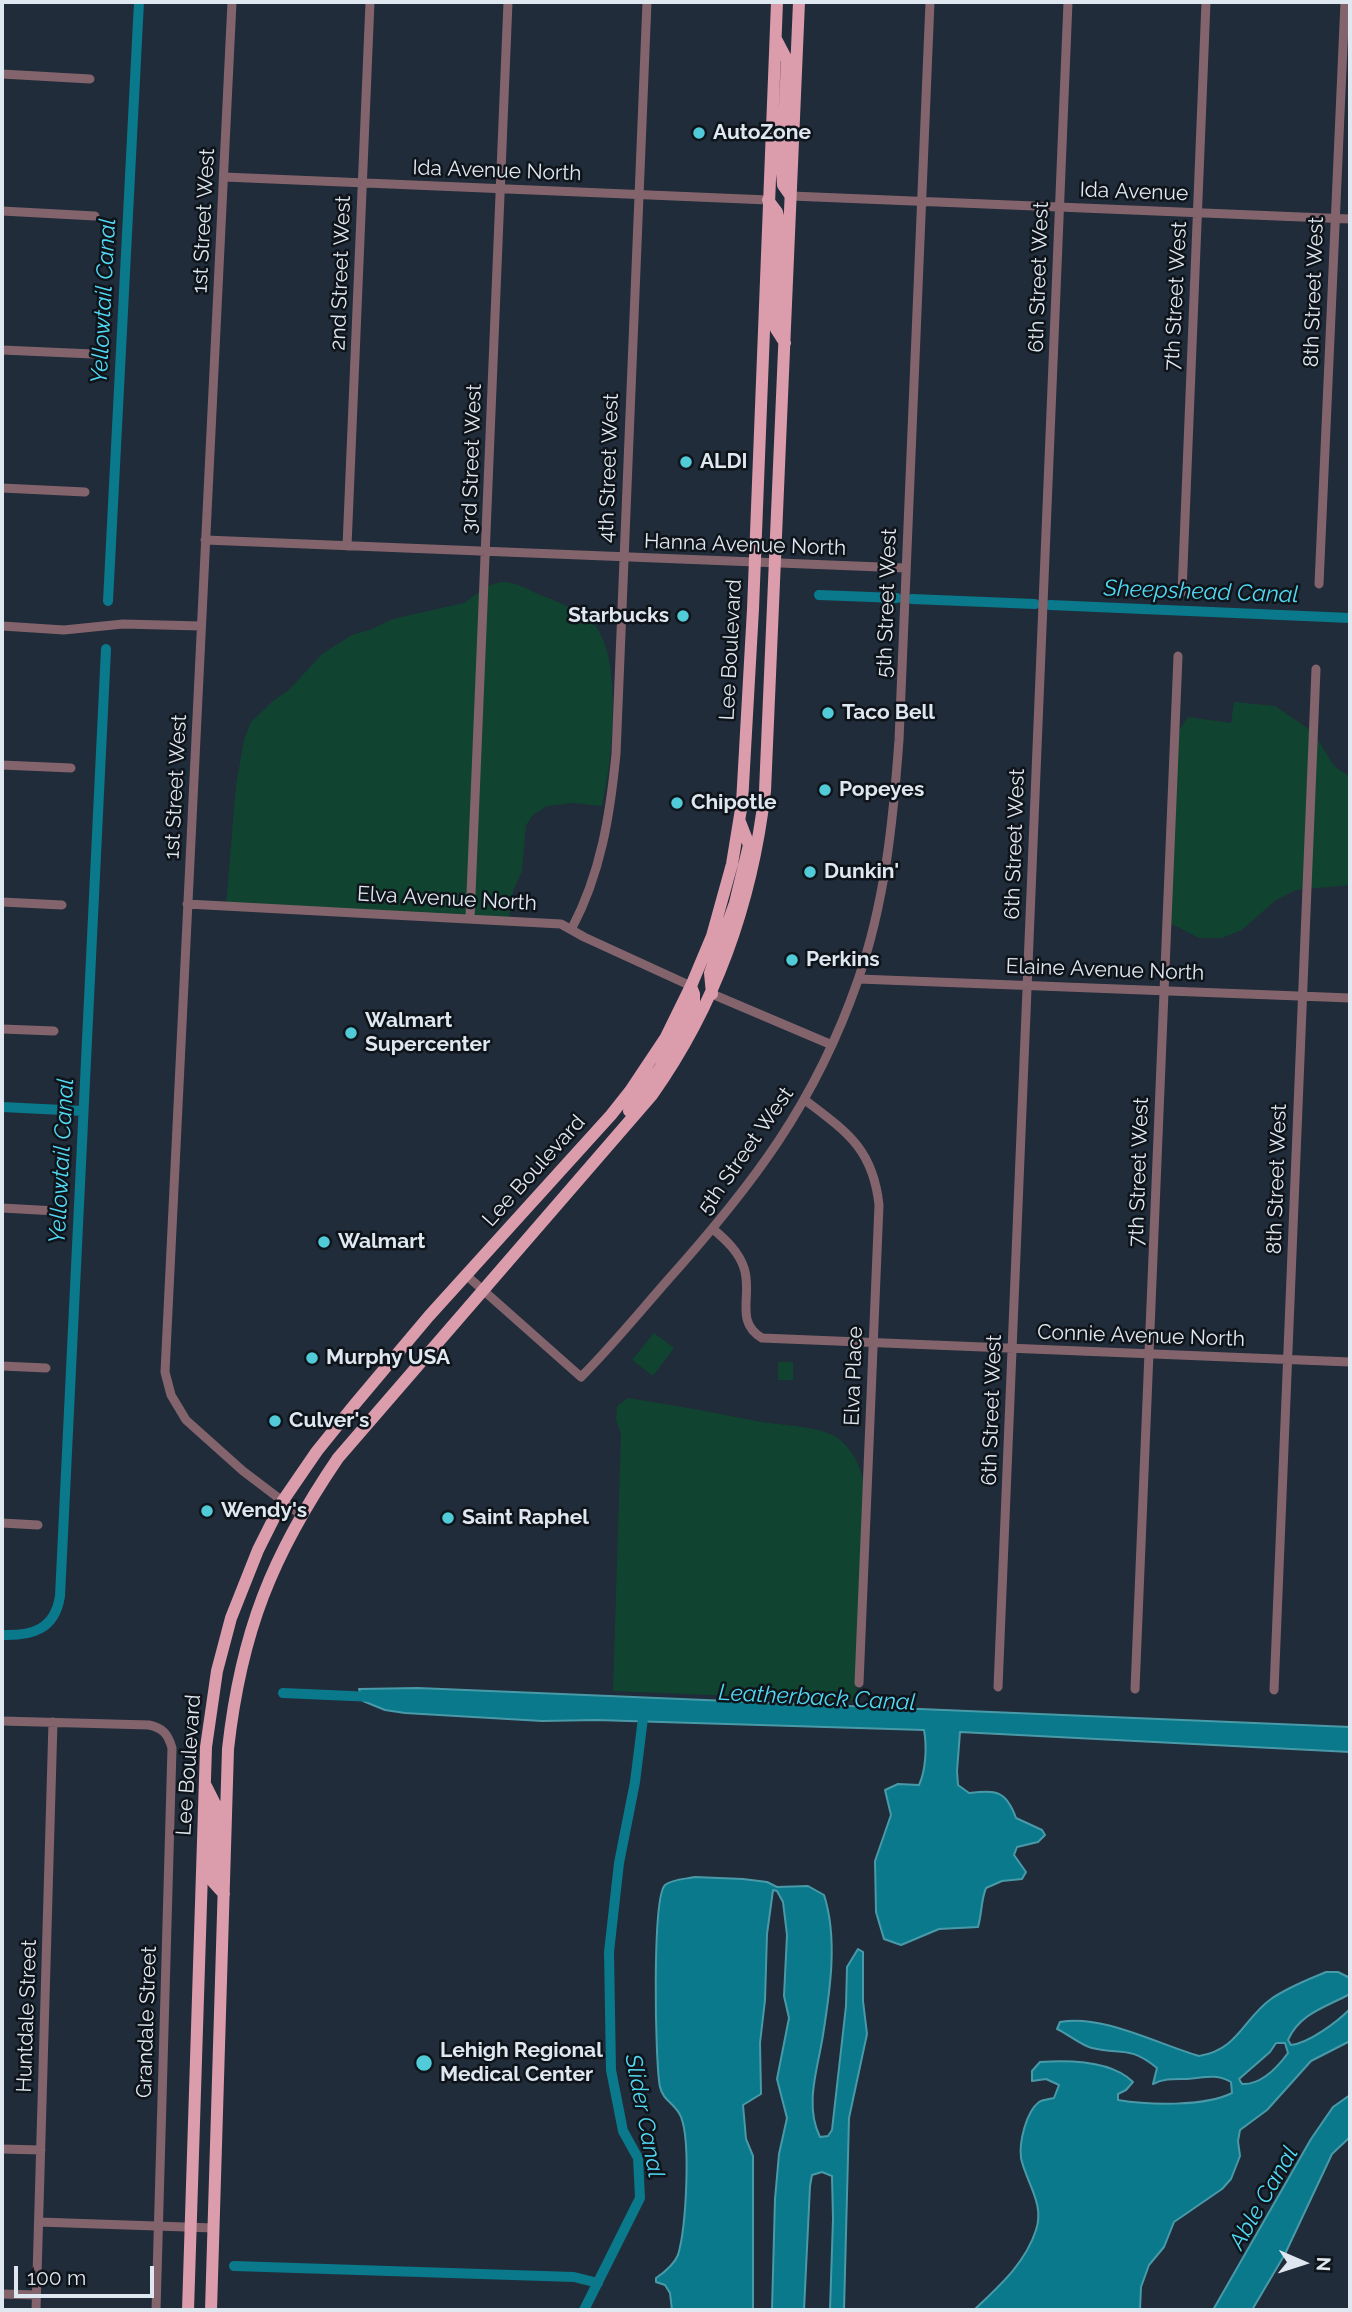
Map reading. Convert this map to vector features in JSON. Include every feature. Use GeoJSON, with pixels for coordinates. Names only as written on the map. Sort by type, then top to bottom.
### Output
{"type":"FeatureCollection","features":[{"type":"Feature","properties":{"kind":"main road","name":"Lee Boulevard"},"geometry":{"type":"LineString","coordinates":[[188,2310],[204,1783],[209,1717],[223,1647],[240,1593],[282,1502],[317,1451],[466,1275],[611,1115],[629,1091],[666,1037],[691,986],[722,904],[740,822],[754,563],[777,2]]}},
{"type":"Feature","properties":{"kind":"main road","name":"Lee Boulevard"},"geometry":{"type":"LineString","coordinates":[[211,2310],[228,1749],[241,1661],[262,1596],[301,1515],[338,1458],[652,1096],[670,1070],[712,994],[743,911],[761,828],[765,791],[799,2]]}},
{"type":"Feature","properties":{"kind":"main road"},"geometry":{"type":"LineString","coordinates":[[775,39],[787,60],[782,171],[783,185],[791,196]]}},
{"type":"Feature","properties":{"kind":"main road"},"geometry":{"type":"LineString","coordinates":[[768,200],[777,212],[779,222],[776,329],[785,343]]}},
{"type":"Feature","properties":{"kind":"main road"},"geometry":{"type":"LineString","coordinates":[[712,994],[710,973],[735,903],[749,845],[740,822]]}},
{"type":"Feature","properties":{"kind":"main road"},"geometry":{"type":"LineString","coordinates":[[612,1141],[615,1131],[660,1068],[694,1004],[691,986]]}},
{"type":"Feature","properties":{"kind":"main road"},"geometry":{"type":"LineString","coordinates":[[204,1783],[215,1804],[213,1882],[224,1894]]}},
{"type":"Feature","properties":{"kind":"street","name":"1st Street West"},"geometry":{"type":"LineString","coordinates":[[232,2],[165,1372],[171,1395],[186,1420],[243,1471],[301,1515]]}},
{"type":"Feature","properties":{"kind":"street","name":"2nd Street West"},"geometry":{"type":"LineString","coordinates":[[347,546],[370,2]]}},
{"type":"Feature","properties":{"kind":"street","name":"3rd Street West"},"geometry":{"type":"LineString","coordinates":[[470,918],[508,2]]}},
{"type":"Feature","properties":{"kind":"street","name":"4th Street West"},"geometry":{"type":"LineString","coordinates":[[572,928],[600,860],[611,807],[616,754],[647,2]]}},
{"type":"Feature","properties":{"kind":"street","name":"5th Street West"},"geometry":{"type":"LineString","coordinates":[[466,1275],[581,1377],[713,1229],[768,1158],[805,1100],[832,1045],[859,979],[874,925],[892,837],[901,718],[930,2]]}},
{"type":"Feature","properties":{"kind":"street","name":"6th Street West"},"geometry":{"type":"LineString","coordinates":[[998,1687],[1068,2]]}},
{"type":"Feature","properties":{"kind":"street","name":"7th Street West"},"geometry":{"type":"LineString","coordinates":[[1182,592],[1206,2]]}},
{"type":"Feature","properties":{"kind":"street","name":"8th Street West"},"geometry":{"type":"LineString","coordinates":[[1319,584],[1345,2]]}},
{"type":"Feature","properties":{"kind":"street"},"geometry":{"type":"LineString","coordinates":[[2,74],[90,79]]}},
{"type":"Feature","properties":{"kind":"street","name":"Ida Avenue North"},"geometry":{"type":"LineString","coordinates":[[224,177],[768,200]]}},
{"type":"Feature","properties":{"kind":"street","name":"Ida Avenue"},"geometry":{"type":"LineString","coordinates":[[791,196],[1350,219]]}},
{"type":"Feature","properties":{"kind":"street"},"geometry":{"type":"LineString","coordinates":[[2,211],[95,216]]}},
{"type":"Feature","properties":{"kind":"street"},"geometry":{"type":"LineString","coordinates":[[2,350],[93,354]]}},
{"type":"Feature","properties":{"kind":"street"},"geometry":{"type":"LineString","coordinates":[[2,488],[85,492]]}},
{"type":"Feature","properties":{"kind":"street","name":"Hanna Avenue North"},"geometry":{"type":"LineString","coordinates":[[205,540],[905,568]]}},
{"type":"Feature","properties":{"kind":"street"},"geometry":{"type":"LineString","coordinates":[[2,626],[64,630],[123,624],[201,626]]}},
{"type":"Feature","properties":{"kind":"street","name":"7th Street West"},"geometry":{"type":"LineString","coordinates":[[1135,1689],[1178,656]]}},
{"type":"Feature","properties":{"kind":"street","name":"8th Street West"},"geometry":{"type":"LineString","coordinates":[[1274,1690],[1316,669]]}},
{"type":"Feature","properties":{"kind":"street"},"geometry":{"type":"LineString","coordinates":[[2,765],[71,768]]}},
{"type":"Feature","properties":{"kind":"street"},"geometry":{"type":"LineString","coordinates":[[2,902],[62,905]]}},
{"type":"Feature","properties":{"kind":"street","name":"Elva Avenue North"},"geometry":{"type":"LineString","coordinates":[[187,904],[561,923],[584,937],[691,986]]}},
{"type":"Feature","properties":{"kind":"street","name":"Elaine Avenue North"},"geometry":{"type":"LineString","coordinates":[[859,979],[1350,998]]}},
{"type":"Feature","properties":{"kind":"street"},"geometry":{"type":"LineString","coordinates":[[712,994],[832,1045]]}},
{"type":"Feature","properties":{"kind":"street"},"geometry":{"type":"LineString","coordinates":[[2,1029],[54,1031]]}},
{"type":"Feature","properties":{"kind":"street","name":"Elva Place"},"geometry":{"type":"LineString","coordinates":[[805,1100],[850,1135],[865,1154],[874,1175],[879,1217],[859,1683]]}},
{"type":"Feature","properties":{"kind":"street"},"geometry":{"type":"LineString","coordinates":[[2,1208],[56,1211]]}},
{"type":"Feature","properties":{"kind":"street","name":"Connie Avenue North"},"geometry":{"type":"LineString","coordinates":[[713,1229],[740,1258],[747,1286],[746,1321],[750,1332],[761,1338],[1350,1362]]}},
{"type":"Feature","properties":{"kind":"street"},"geometry":{"type":"LineString","coordinates":[[2,1366],[46,1368]]}},
{"type":"Feature","properties":{"kind":"street"},"geometry":{"type":"LineString","coordinates":[[2,1523],[38,1525]]}},
{"type":"Feature","properties":{"kind":"street"},"geometry":{"type":"LineString","coordinates":[[2,1721],[53,1722]]}},
{"type":"Feature","properties":{"kind":"street","name":"Grandale Street"},"geometry":{"type":"LineString","coordinates":[[53,1722],[159,1727],[168,1735],[172,1748],[156,2310]]}},
{"type":"Feature","properties":{"kind":"street","name":"Huntdale Street"},"geometry":{"type":"LineString","coordinates":[[36,2310],[53,1722]]}},
{"type":"Feature","properties":{"kind":"street"},"geometry":{"type":"LineString","coordinates":[[2,2149],[41,2150]]}},
{"type":"Feature","properties":{"kind":"street"},"geometry":{"type":"LineString","coordinates":[[38,2222],[214,2228]]}},
{"type":"Feature","properties":{"kind":"street"},"geometry":{"type":"LineString","coordinates":[[2,2294],[36,2295]]}},
{"type":"Feature","properties":{"kind":"green space"},"geometry":{"type":"Polygon","coordinates":[[[500,582],[518,585],[564,605],[593,623],[603,639],[609,660],[613,711],[609,764],[602,806],[572,803],[547,806],[533,815],[526,825],[522,871],[513,891],[509,918],[226,905],[236,785],[244,740],[251,722],[289,690],[322,654],[352,635],[393,619],[464,603],[486,587],[500,582]]]}},
{"type":"Feature","properties":{"kind":"green space"},"geometry":{"type":"Polygon","coordinates":[[[1234,702],[1275,706],[1313,732],[1334,766],[1350,777],[1350,885],[1296,890],[1276,900],[1242,930],[1222,938],[1199,938],[1166,921],[1174,738],[1188,717],[1231,723],[1234,702]]]}},
{"type":"Feature","properties":{"kind":"green space"},"geometry":{"type":"Polygon","coordinates":[[[654,1333],[674,1348],[653,1376],[632,1360],[654,1333]]]}},
{"type":"Feature","properties":{"kind":"green space"},"geometry":{"type":"Polygon","coordinates":[[[778,1362],[793,1362],[793,1380],[778,1380],[778,1362]]]}},
{"type":"Feature","properties":{"kind":"green space"},"geometry":{"type":"Polygon","coordinates":[[[628,1398],[814,1429],[833,1435],[852,1453],[862,1476],[866,1502],[856,1701],[613,1691],[621,1433],[616,1420],[617,1406],[628,1398]]]}},
{"type":"Feature","properties":{"kind":"water"},"geometry":{"type":"Polygon","coordinates":[[[418,1688],[1350,1727],[1350,1752],[960,1732],[958,1785],[969,1793],[999,1794],[1008,1802],[1016,1818],[1042,1830],[1045,1835],[1038,1842],[1017,1847],[1014,1855],[1026,1872],[1022,1879],[1002,1881],[986,1888],[978,1927],[939,1929],[901,1945],[884,1939],[876,1912],[875,1861],[891,1815],[885,1790],[898,1784],[919,1785],[925,1758],[924,1730],[596,1720],[542,1721],[405,1713],[385,1710],[363,1701],[359,1689],[418,1688]]]}},
{"type":"Feature","properties":{"kind":"water"},"geometry":{"type":"Polygon","coordinates":[[[695,1877],[743,1879],[767,1882],[777,1887],[808,1886],[824,1895],[832,1947],[828,2001],[813,2099],[815,2125],[820,2137],[828,2136],[832,2130],[846,2006],[847,1967],[858,1949],[863,1952],[863,2001],[867,2034],[849,2118],[844,2310],[830,2310],[832,2176],[822,2172],[812,2175],[810,2186],[804,2310],[772,2310],[775,2199],[779,2154],[787,2118],[777,2079],[789,2018],[784,1996],[787,1935],[783,1902],[777,1891],[773,1890],[767,1934],[765,2000],[760,2043],[761,2094],[743,2105],[746,2139],[753,2156],[753,2310],[672,2310],[670,2293],[665,2285],[656,2282],[656,2278],[669,2268],[678,2255],[687,2165],[681,2117],[662,2092],[658,2072],[658,1919],[665,1885],[675,1880],[695,1877]]]}},
{"type":"Feature","properties":{"kind":"water"},"geometry":{"type":"Polygon","coordinates":[[[1326,1972],[1338,1972],[1350,1978],[1350,1994],[1307,2017],[1299,2023],[1288,2040],[1291,2045],[1314,2036],[1350,2009],[1350,2041],[1311,2061],[1267,2110],[1240,2130],[1240,2156],[1231,2179],[1222,2189],[1174,2222],[1164,2247],[1149,2265],[1141,2287],[1140,2310],[974,2310],[1018,2264],[1036,2230],[1037,2202],[1023,2167],[1022,2136],[1034,2107],[1040,2101],[1054,2098],[1059,2085],[1046,2079],[1032,2081],[1032,2071],[1040,2062],[1089,2063],[1113,2069],[1133,2082],[1118,2094],[1118,2100],[1160,2104],[1192,2103],[1232,2093],[1231,2082],[1215,2077],[1170,2079],[1153,2084],[1157,2068],[1147,2061],[1132,2053],[1088,2047],[1057,2029],[1060,2022],[1094,2022],[1112,2026],[1199,2056],[1212,2053],[1232,2041],[1271,1999],[1326,1972]],[[1276,2043],[1270,2052],[1239,2079],[1242,2084],[1256,2082],[1274,2070],[1288,2053],[1285,2043],[1276,2043]]]}},
{"type":"Feature","properties":{"kind":"water"},"geometry":{"type":"Polygon","coordinates":[[[1350,2095],[1350,2137],[1332,2154],[1285,2254],[1252,2310],[1213,2310],[1311,2139],[1333,2107],[1350,2095]]]}},
{"type":"Feature","properties":{"kind":"waterway","name":"Yellowtail Canal"},"geometry":{"type":"LineString","coordinates":[[108,601],[139,2]]}},
{"type":"Feature","properties":{"kind":"waterway","name":"Sheepshead Canal"},"geometry":{"type":"LineString","coordinates":[[819,595],[897,598]]}},
{"type":"Feature","properties":{"kind":"waterway","name":"Sheepshead Canal"},"geometry":{"type":"LineString","coordinates":[[912,599],[1035,604]]}},
{"type":"Feature","properties":{"kind":"waterway","name":"Sheepshead Canal"},"geometry":{"type":"LineString","coordinates":[[1050,605],[1350,618]]}},
{"type":"Feature","properties":{"kind":"waterway","name":"Yellowtail Canal"},"geometry":{"type":"LineString","coordinates":[[2,1635],[23,1634],[41,1628],[53,1616],[60,1596],[106,649]]}},
{"type":"Feature","properties":{"kind":"waterway"},"geometry":{"type":"LineString","coordinates":[[2,1107],[83,1111]]}},
{"type":"Feature","properties":{"kind":"waterway","name":"Leatherback Canal"},"geometry":{"type":"LineString","coordinates":[[283,1693],[374,1697]]}},
{"type":"Feature","properties":{"kind":"waterway","name":"Slider Canal"},"geometry":{"type":"LineString","coordinates":[[584,2310],[640,2198],[638,2158],[623,2131],[611,2070],[609,1952],[619,1863],[635,1782],[644,1710]]}},
{"type":"Feature","properties":{"kind":"waterway"},"geometry":{"type":"LineString","coordinates":[[234,2266],[574,2277],[598,2283]]}},
{"type":"Feature","properties":{"kind":"place","name":"AutoZone"},"geometry":{"type":"Point","coordinates":[699,133]}},
{"type":"Feature","properties":{"kind":"place","name":"ALDI"},"geometry":{"type":"Point","coordinates":[686,462]}},
{"type":"Feature","properties":{"kind":"place","name":"Starbucks"},"geometry":{"type":"Point","coordinates":[683,616]}},
{"type":"Feature","properties":{"kind":"place","name":"Taco Bell"},"geometry":{"type":"Point","coordinates":[828,713]}},
{"type":"Feature","properties":{"kind":"place","name":"Popeyes"},"geometry":{"type":"Point","coordinates":[825,790]}},
{"type":"Feature","properties":{"kind":"place","name":"Chipotle"},"geometry":{"type":"Point","coordinates":[677,803]}},
{"type":"Feature","properties":{"kind":"place","name":"Dunkin'"},"geometry":{"type":"Point","coordinates":[810,872]}},
{"type":"Feature","properties":{"kind":"place","name":"Perkins"},"geometry":{"type":"Point","coordinates":[792,960]}},
{"type":"Feature","properties":{"kind":"place","name":"Walmart Supercenter"},"geometry":{"type":"Point","coordinates":[351,1033]}},
{"type":"Feature","properties":{"kind":"place","name":"Walmart"},"geometry":{"type":"Point","coordinates":[324,1242]}},
{"type":"Feature","properties":{"kind":"place","name":"Murphy USA"},"geometry":{"type":"Point","coordinates":[312,1358]}},
{"type":"Feature","properties":{"kind":"place","name":"Culver's"},"geometry":{"type":"Point","coordinates":[275,1421]}},
{"type":"Feature","properties":{"kind":"place","name":"Wendy's"},"geometry":{"type":"Point","coordinates":[207,1511]}},
{"type":"Feature","properties":{"kind":"place","name":"Saint Raphel"},"geometry":{"type":"Point","coordinates":[448,1518]}},
{"type":"Feature","properties":{"kind":"place","name":"Lehigh Regional Medical Center"},"geometry":{"type":"Point","coordinates":[424,2063]}},
{"type":"Feature","properties":{"kind":"water label","name":"Able Canal"},"geometry":{"type":"Point","coordinates":[1264,2198]}}]}
